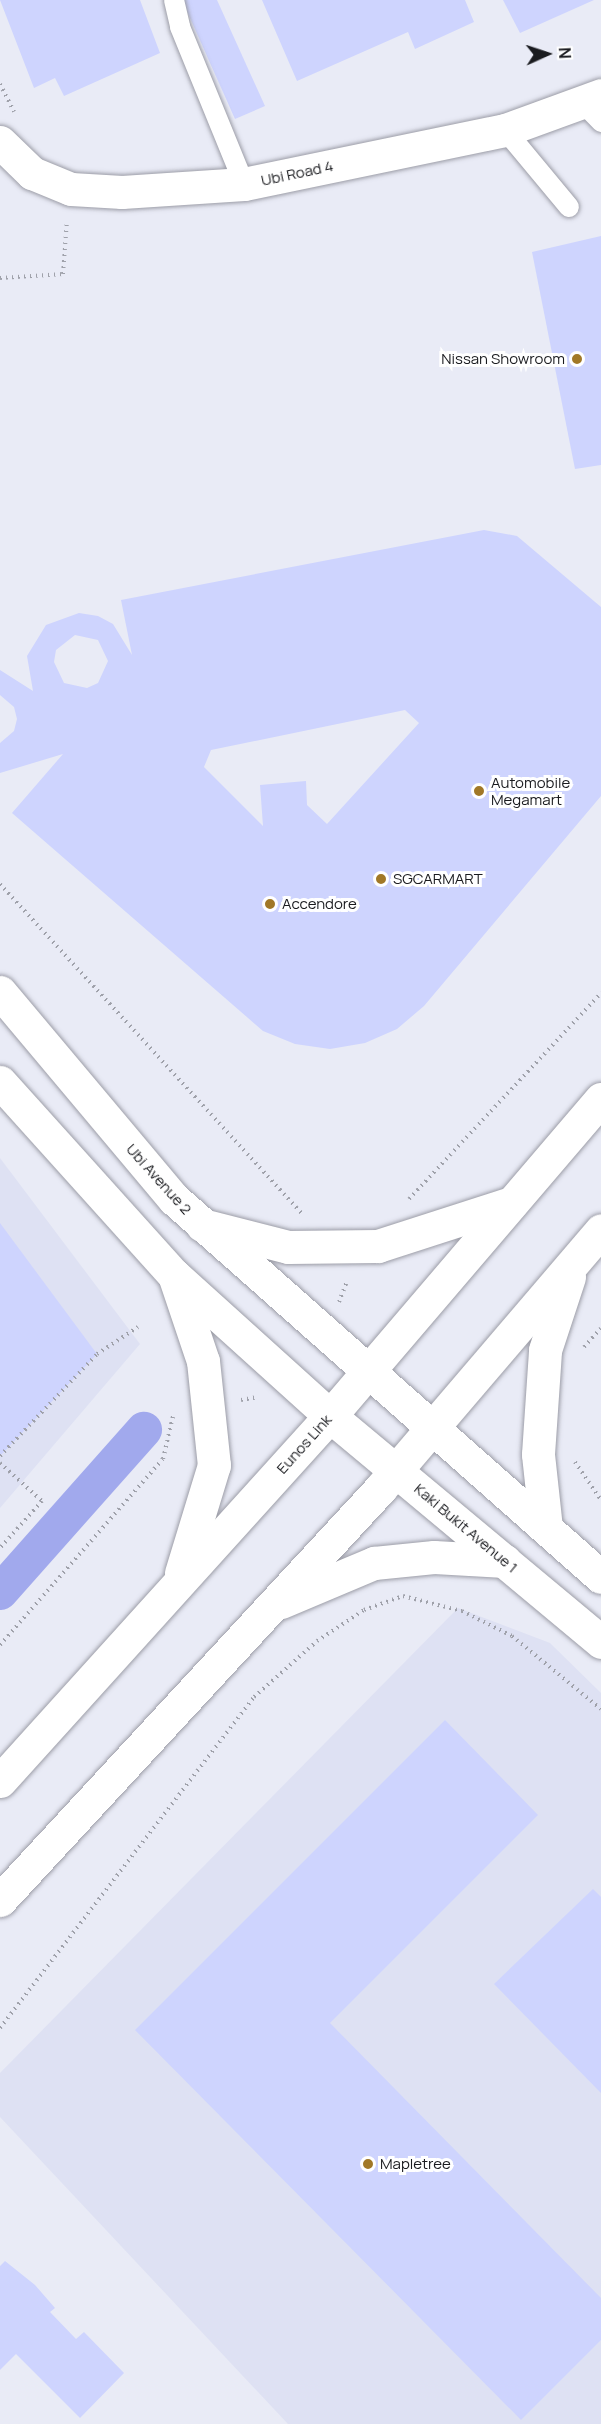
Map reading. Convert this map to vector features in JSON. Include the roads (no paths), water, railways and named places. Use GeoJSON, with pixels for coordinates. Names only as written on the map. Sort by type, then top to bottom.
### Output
{"type":"FeatureCollection","features":[{"type":"Feature","properties":{"kind":"main road","name":"Ubi Road 4"},"geometry":{"type":"LineString","coordinates":[[0,142],[32,172],[71,189],[122,192],[244,184],[505,130],[595,106]]}},
{"type":"Feature","properties":{"kind":"main road","name":"Ubi Avenue 2"},"geometry":{"type":"LineString","coordinates":[[0,992],[174,1199],[365,1372]]}},
{"type":"Feature","properties":{"kind":"main road"},"geometry":{"type":"LineString","coordinates":[[0,1082],[174,1275],[330,1416]]}},
{"type":"Feature","properties":{"kind":"main road","name":"Eunos Link"},"geometry":{"type":"LineString","coordinates":[[0,1781],[178,1580],[330,1416],[365,1372],[601,1100]]}},
{"type":"Feature","properties":{"kind":"main road"},"geometry":{"type":"LineString","coordinates":[[202,1225],[288,1247],[378,1245],[512,1203]]}},
{"type":"Feature","properties":{"kind":"main road"},"geometry":{"type":"LineString","coordinates":[[0,1900],[397,1470],[432,1426],[601,1230]]}},
{"type":"Feature","properties":{"kind":"main road"},"geometry":{"type":"LineString","coordinates":[[546,1528],[538,1454],[544,1350],[574,1261]]}},
{"type":"Feature","properties":{"kind":"main road"},"geometry":{"type":"LineString","coordinates":[[174,1275],[203,1362],[214,1465],[178,1580]]}},
{"type":"Feature","properties":{"kind":"main road"},"geometry":{"type":"LineString","coordinates":[[365,1372],[432,1426],[601,1577]]}},
{"type":"Feature","properties":{"kind":"main road","name":"Kaki Bukit Avenue 1"},"geometry":{"type":"LineString","coordinates":[[330,1416],[601,1642]]}},
{"type":"Feature","properties":{"kind":"main road"},"geometry":{"type":"LineString","coordinates":[[271,1606],[374,1563],[434,1557],[505,1561]]}},
{"type":"Feature","properties":{"kind":"lane"},"geometry":{"type":"LineString","coordinates":[[174,0],[180,27],[244,184]]}},
{"type":"Feature","properties":{"kind":"lane"},"geometry":{"type":"LineString","coordinates":[[505,130],[569,207]]}},
{"type":"Feature","properties":{"kind":"waterway"},"geometry":{"type":"LineString","coordinates":[[0,1592],[144,1430]]}},
{"type":"Feature","properties":{"kind":"place","name":"Nissan Showroom"},"geometry":{"type":"Point","coordinates":[577,359]}},
{"type":"Feature","properties":{"kind":"place","name":"Automobile Megamart"},"geometry":{"type":"Point","coordinates":[479,791]}},
{"type":"Feature","properties":{"kind":"place","name":"SGCARMART"},"geometry":{"type":"Point","coordinates":[381,879]}},
{"type":"Feature","properties":{"kind":"place","name":"Accendore"},"geometry":{"type":"Point","coordinates":[270,904]}},
{"type":"Feature","properties":{"kind":"place","name":"Mapletree"},"geometry":{"type":"Point","coordinates":[368,2164]}}]}
